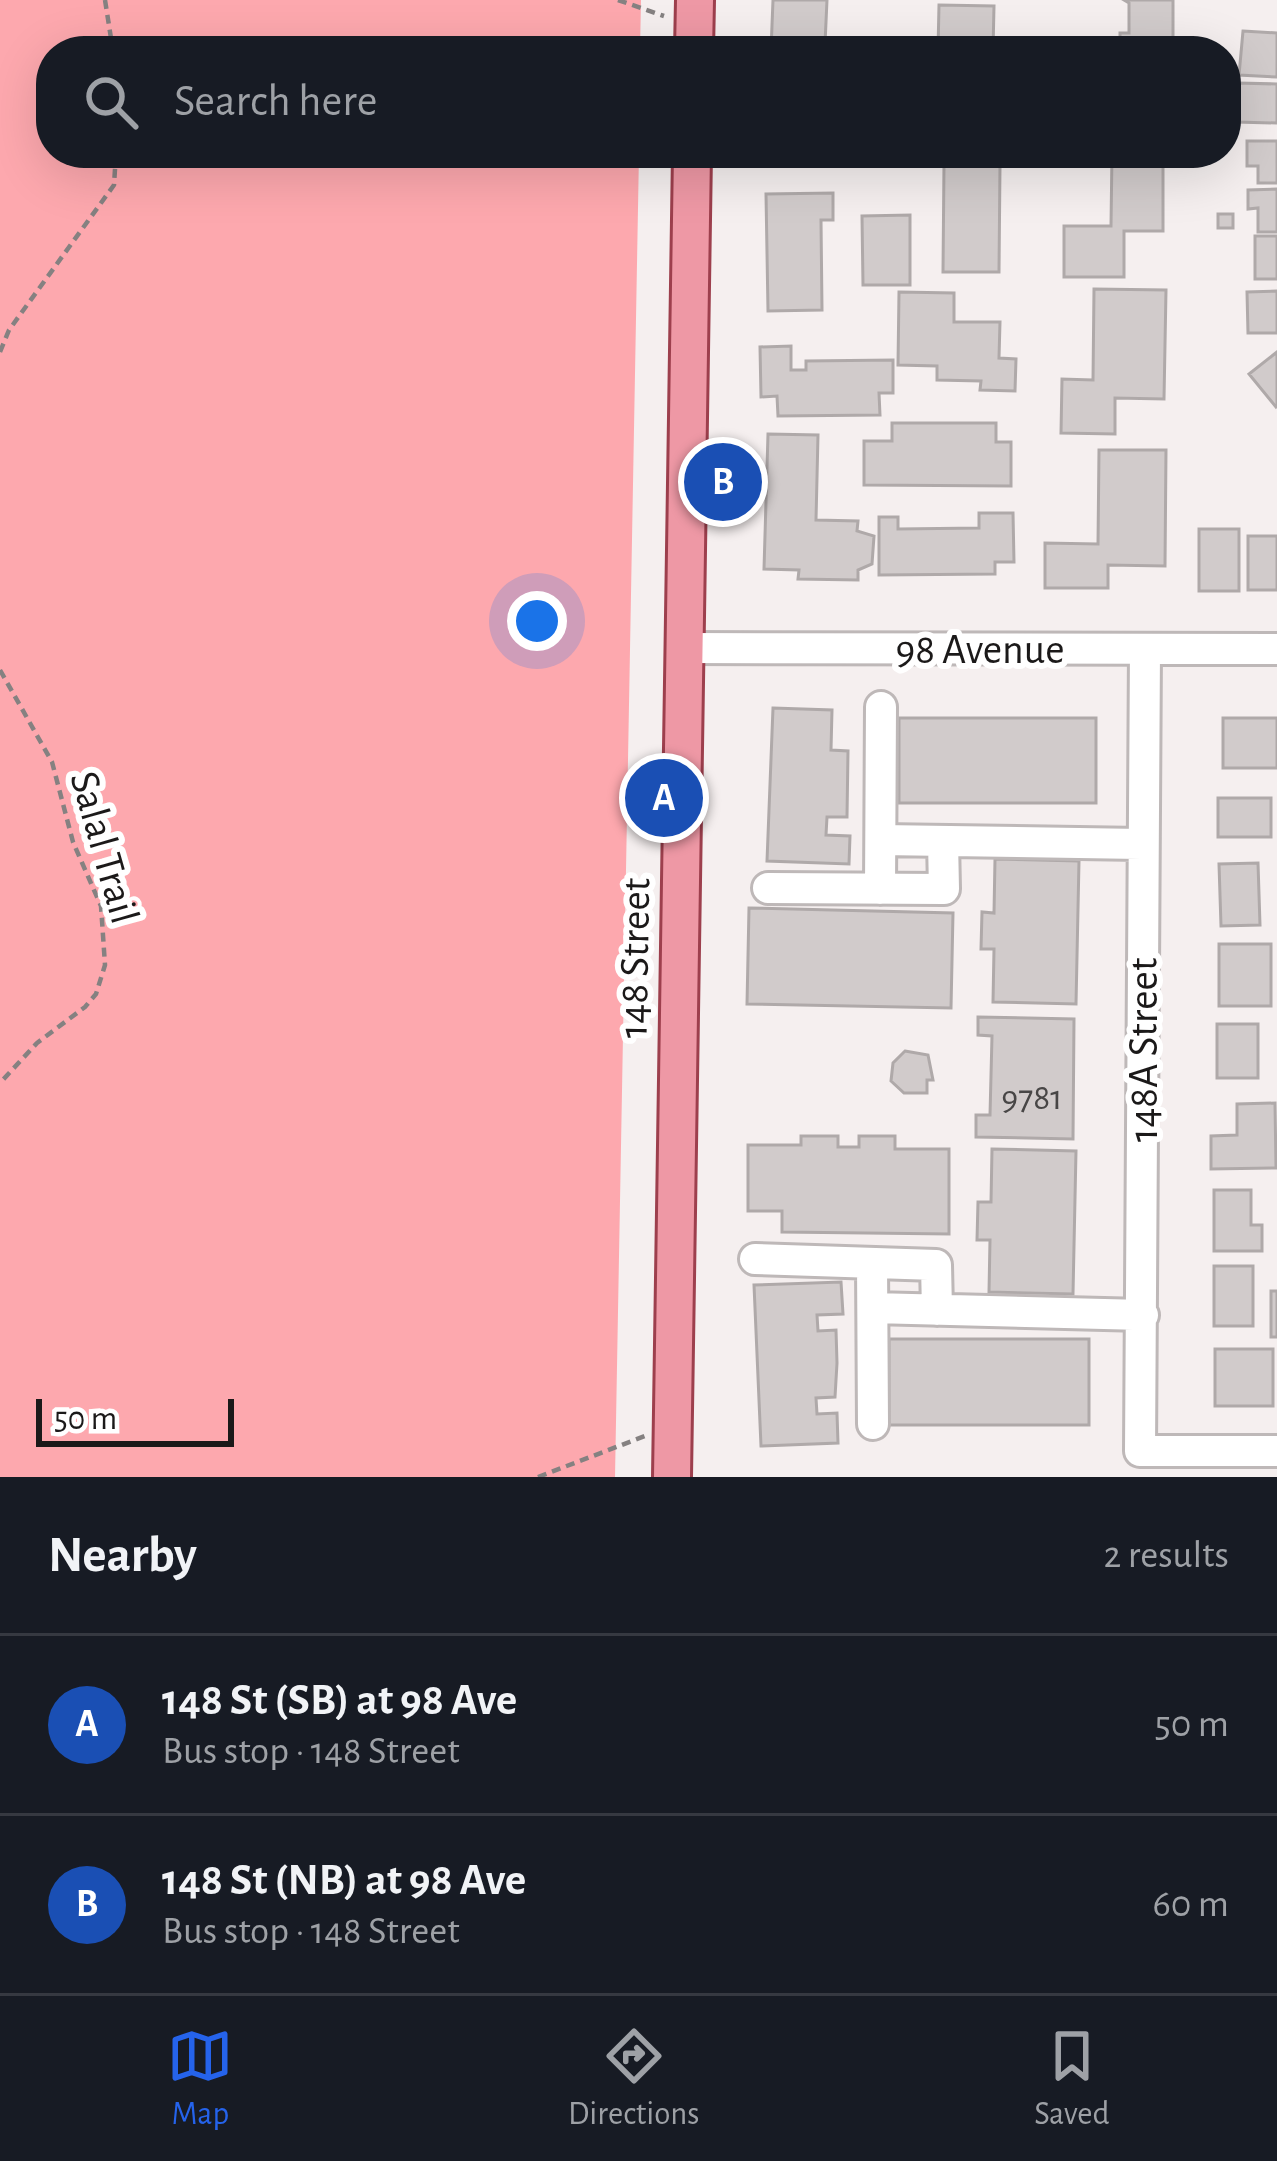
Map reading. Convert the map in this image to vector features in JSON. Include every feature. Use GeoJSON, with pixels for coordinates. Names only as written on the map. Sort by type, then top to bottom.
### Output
{"type":"FeatureCollection","features":[{"type":"Feature","properties":{"kind":"main road","name":"148 Street"},"geometry":{"type":"LineString","coordinates":[[672,1477],[692,168]]}},
{"type":"Feature","properties":{"kind":"street","name":"98 Avenue"},"geometry":{"type":"LineString","coordinates":[[682,648],[1277,650]]}},
{"type":"Feature","properties":{"kind":"street","name":"148A Street"},"geometry":{"type":"LineString","coordinates":[[1145,649],[1143,1315],[1150,1460]]}},
{"type":"Feature","properties":{"kind":"street"},"geometry":{"type":"LineString","coordinates":[[880,889],[881,706]]}},
{"type":"Feature","properties":{"kind":"street"},"geometry":{"type":"LineString","coordinates":[[881,840],[1141,844]]}},
{"type":"Feature","properties":{"kind":"street"},"geometry":{"type":"LineString","coordinates":[[768,888],[944,889],[943,841]]}},
{"type":"Feature","properties":{"kind":"street"},"geometry":{"type":"LineString","coordinates":[[755,1259],[937,1265],[937,1310]]}},
{"type":"Feature","properties":{"kind":"street"},"geometry":{"type":"LineString","coordinates":[[872,1263],[873,1424]]}},
{"type":"Feature","properties":{"kind":"street"},"geometry":{"type":"LineString","coordinates":[[873,1308],[1143,1315]]}},
{"type":"Feature","properties":{"kind":"street"},"geometry":{"type":"LineString","coordinates":[[1150,1460],[1277,1451]]}},
{"type":"Feature","properties":{"kind":"path"},"geometry":{"type":"LineString","coordinates":[[105,0],[111,36]]}},
{"type":"Feature","properties":{"kind":"path"},"geometry":{"type":"LineString","coordinates":[[618,0],[689,24]]}},
{"type":"Feature","properties":{"kind":"path"},"geometry":{"type":"LineString","coordinates":[[0,352],[9,330],[114,184],[115,168]]}},
{"type":"Feature","properties":{"kind":"path","name":"Salal Trail"},"geometry":{"type":"LineString","coordinates":[[0,670],[52,762],[74,842],[101,907],[105,964],[96,994],[85,1007],[37,1042],[0,1082]]}},
{"type":"Feature","properties":{"kind":"path"},"geometry":{"type":"LineString","coordinates":[[538,1477],[646,1435]]}},
{"type":"Feature","properties":{"kind":"shaded area"},"geometry":{"type":"Polygon","coordinates":[[[0,0],[641,0],[640,36],[36,36],[36,168],[639,168],[615,1477],[0,1477],[0,0]]]}},
{"type":"Feature","properties":{"kind":"building"},"geometry":{"type":"Polygon","coordinates":[[[773,0],[827,0],[825,36],[772,36],[773,0]]]}},
{"type":"Feature","properties":{"kind":"building"},"geometry":{"type":"Polygon","coordinates":[[[1124,0],[1173,0],[1173,36],[1120,36],[1129,33],[1129,3],[1124,0]]]}},
{"type":"Feature","properties":{"kind":"building"},"geometry":{"type":"Polygon","coordinates":[[[939,5],[994,6],[993,36],[938,36],[939,5]]]}},
{"type":"Feature","properties":{"kind":"building"},"geometry":{"type":"Polygon","coordinates":[[[1243,31],[1277,33],[1277,77],[1241,75],[1243,31]]]}},
{"type":"Feature","properties":{"kind":"building"},"geometry":{"type":"Polygon","coordinates":[[[1241,83],[1277,84],[1277,123],[1241,122],[1241,83]]]}},
{"type":"Feature","properties":{"kind":"building"},"geometry":{"type":"Polygon","coordinates":[[[1247,141],[1277,141],[1277,183],[1258,183],[1258,166],[1247,166],[1247,141]]]}},
{"type":"Feature","properties":{"kind":"building"},"geometry":{"type":"Polygon","coordinates":[[[944,168],[1000,168],[999,272],[943,272],[944,168]]]}},
{"type":"Feature","properties":{"kind":"building"},"geometry":{"type":"Polygon","coordinates":[[[1112,168],[1163,168],[1163,231],[1124,231],[1124,277],[1064,277],[1064,226],[1111,226],[1112,168]]]}},
{"type":"Feature","properties":{"kind":"building"},"geometry":{"type":"Polygon","coordinates":[[[1277,189],[1277,232],[1258,232],[1258,208],[1248,209],[1248,190],[1277,189]]]}},
{"type":"Feature","properties":{"kind":"building"},"geometry":{"type":"Polygon","coordinates":[[[833,193],[833,220],[821,220],[822,310],[768,311],[766,194],[833,193]]]}},
{"type":"Feature","properties":{"kind":"building"},"geometry":{"type":"Polygon","coordinates":[[[1218,214],[1233,214],[1233,228],[1218,228],[1218,214]]]}},
{"type":"Feature","properties":{"kind":"building"},"geometry":{"type":"Polygon","coordinates":[[[910,215],[910,285],[863,285],[862,216],[910,215]]]}},
{"type":"Feature","properties":{"kind":"building"},"geometry":{"type":"Polygon","coordinates":[[[1255,236],[1277,236],[1277,279],[1255,279],[1255,236]]]}},
{"type":"Feature","properties":{"kind":"building"},"geometry":{"type":"Polygon","coordinates":[[[1094,289],[1166,290],[1164,399],[1115,398],[1115,434],[1061,433],[1062,379],[1093,380],[1094,289]]]}},
{"type":"Feature","properties":{"kind":"building"},"geometry":{"type":"Polygon","coordinates":[[[1277,291],[1277,333],[1248,333],[1247,292],[1277,291]]]}},
{"type":"Feature","properties":{"kind":"building"},"geometry":{"type":"Polygon","coordinates":[[[899,292],[954,293],[954,322],[1000,322],[999,358],[1016,359],[1015,391],[980,390],[981,381],[937,380],[937,366],[898,365],[899,292]]]}},
{"type":"Feature","properties":{"kind":"building"},"geometry":{"type":"Polygon","coordinates":[[[791,346],[791,370],[806,370],[806,361],[893,360],[893,393],[879,393],[880,415],[778,416],[777,396],[761,397],[760,347],[791,346]]]}},
{"type":"Feature","properties":{"kind":"building"},"geometry":{"type":"Polygon","coordinates":[[[1277,352],[1277,406],[1276,407],[1249,374],[1277,352]]]}},
{"type":"Feature","properties":{"kind":"building"},"geometry":{"type":"Polygon","coordinates":[[[892,423],[996,423],[996,442],[1011,442],[1011,486],[864,485],[864,441],[892,441],[892,423]]]}},
{"type":"Feature","properties":{"kind":"building"},"geometry":{"type":"Polygon","coordinates":[[[768,434],[818,435],[816,520],[858,521],[857,531],[874,536],[872,564],[858,570],[858,580],[798,579],[799,570],[764,569],[768,434]]]}},
{"type":"Feature","properties":{"kind":"building"},"geometry":{"type":"Polygon","coordinates":[[[1099,450],[1166,450],[1165,566],[1108,565],[1108,588],[1045,588],[1045,543],[1098,544],[1099,450]]]}},
{"type":"Feature","properties":{"kind":"building"},"geometry":{"type":"Polygon","coordinates":[[[979,513],[1013,513],[1014,562],[995,562],[995,574],[879,575],[879,517],[898,517],[898,529],[979,528],[979,513]]]}},
{"type":"Feature","properties":{"kind":"building"},"geometry":{"type":"Polygon","coordinates":[[[1199,529],[1239,529],[1239,591],[1199,591],[1199,529]]]}},
{"type":"Feature","properties":{"kind":"building"},"geometry":{"type":"Polygon","coordinates":[[[1248,536],[1277,536],[1277,590],[1248,590],[1248,536]]]}},
{"type":"Feature","properties":{"kind":"building"},"geometry":{"type":"Polygon","coordinates":[[[773,708],[832,710],[831,750],[848,751],[847,817],[827,817],[826,835],[850,836],[849,864],[767,861],[773,708]]]}},
{"type":"Feature","properties":{"kind":"building"},"geometry":{"type":"Polygon","coordinates":[[[899,718],[1096,718],[1096,803],[899,803],[899,718]]]}},
{"type":"Feature","properties":{"kind":"building"},"geometry":{"type":"Polygon","coordinates":[[[1223,718],[1277,718],[1277,768],[1223,768],[1223,718]]]}},
{"type":"Feature","properties":{"kind":"building"},"geometry":{"type":"Polygon","coordinates":[[[1218,798],[1271,798],[1271,837],[1218,837],[1218,798]]]}},
{"type":"Feature","properties":{"kind":"building"},"geometry":{"type":"Polygon","coordinates":[[[995,859],[1079,861],[1076,1004],[993,1002],[994,949],[981,949],[982,912],[994,913],[995,859]]]}},
{"type":"Feature","properties":{"kind":"building"},"geometry":{"type":"Polygon","coordinates":[[[1258,863],[1260,925],[1221,926],[1219,864],[1258,863]]]}},
{"type":"Feature","properties":{"kind":"building"},"geometry":{"type":"Polygon","coordinates":[[[749,908],[953,913],[951,1008],[747,1004],[749,908]]]}},
{"type":"Feature","properties":{"kind":"building"},"geometry":{"type":"Polygon","coordinates":[[[1219,944],[1271,944],[1271,1006],[1219,1006],[1219,944]]]}},
{"type":"Feature","properties":{"kind":"building"},"geometry":{"type":"Polygon","coordinates":[[[978,1017],[1074,1019],[1073,1139],[976,1137],[976,1115],[990,1115],[992,1036],[978,1035],[978,1017]]]}},
{"type":"Feature","properties":{"kind":"building"},"geometry":{"type":"Polygon","coordinates":[[[1217,1024],[1258,1024],[1258,1078],[1217,1078],[1217,1024]]]}},
{"type":"Feature","properties":{"kind":"building"},"geometry":{"type":"Polygon","coordinates":[[[905,1051],[928,1055],[933,1080],[927,1080],[927,1093],[904,1093],[891,1081],[893,1063],[905,1051]]]}},
{"type":"Feature","properties":{"kind":"building"},"geometry":{"type":"Polygon","coordinates":[[[1275,1103],[1276,1168],[1211,1169],[1211,1136],[1237,1135],[1237,1104],[1275,1103]]]}},
{"type":"Feature","properties":{"kind":"building"},"geometry":{"type":"Polygon","coordinates":[[[801,1136],[838,1136],[838,1147],[859,1147],[859,1136],[895,1136],[895,1149],[949,1149],[949,1234],[782,1232],[782,1211],[748,1211],[748,1145],[801,1145],[801,1136]]]}},
{"type":"Feature","properties":{"kind":"building"},"geometry":{"type":"Polygon","coordinates":[[[992,1149],[1076,1151],[1073,1294],[989,1292],[990,1240],[977,1240],[978,1202],[991,1202],[992,1149]]]}},
{"type":"Feature","properties":{"kind":"building"},"geometry":{"type":"Polygon","coordinates":[[[1214,1190],[1251,1190],[1251,1225],[1262,1225],[1262,1251],[1214,1251],[1214,1190]]]}},
{"type":"Feature","properties":{"kind":"building"},"geometry":{"type":"Polygon","coordinates":[[[1214,1266],[1253,1266],[1253,1326],[1214,1326],[1214,1266]]]}},
{"type":"Feature","properties":{"kind":"building"},"geometry":{"type":"Polygon","coordinates":[[[841,1282],[843,1314],[817,1315],[818,1331],[836,1330],[835,1397],[816,1398],[817,1414],[837,1413],[838,1443],[761,1446],[754,1285],[841,1282]]]}},
{"type":"Feature","properties":{"kind":"building"},"geometry":{"type":"Polygon","coordinates":[[[1271,1291],[1277,1291],[1277,1337],[1271,1337],[1271,1291]]]}},
{"type":"Feature","properties":{"kind":"building"},"geometry":{"type":"Polygon","coordinates":[[[889,1339],[1089,1339],[1089,1425],[889,1425],[889,1339]]]}},
{"type":"Feature","properties":{"kind":"building"},"geometry":{"type":"Polygon","coordinates":[[[1215,1349],[1273,1349],[1273,1406],[1215,1406],[1215,1349]]]}},
{"type":"Feature","properties":{"kind":"place","name":"148 St (NB) at 98 Ave"},"geometry":{"type":"Point","coordinates":[723,482]}},
{"type":"Feature","properties":{"kind":"place","name":"148 St (SB) at 98 Ave"},"geometry":{"type":"Point","coordinates":[664,798]}}]}
